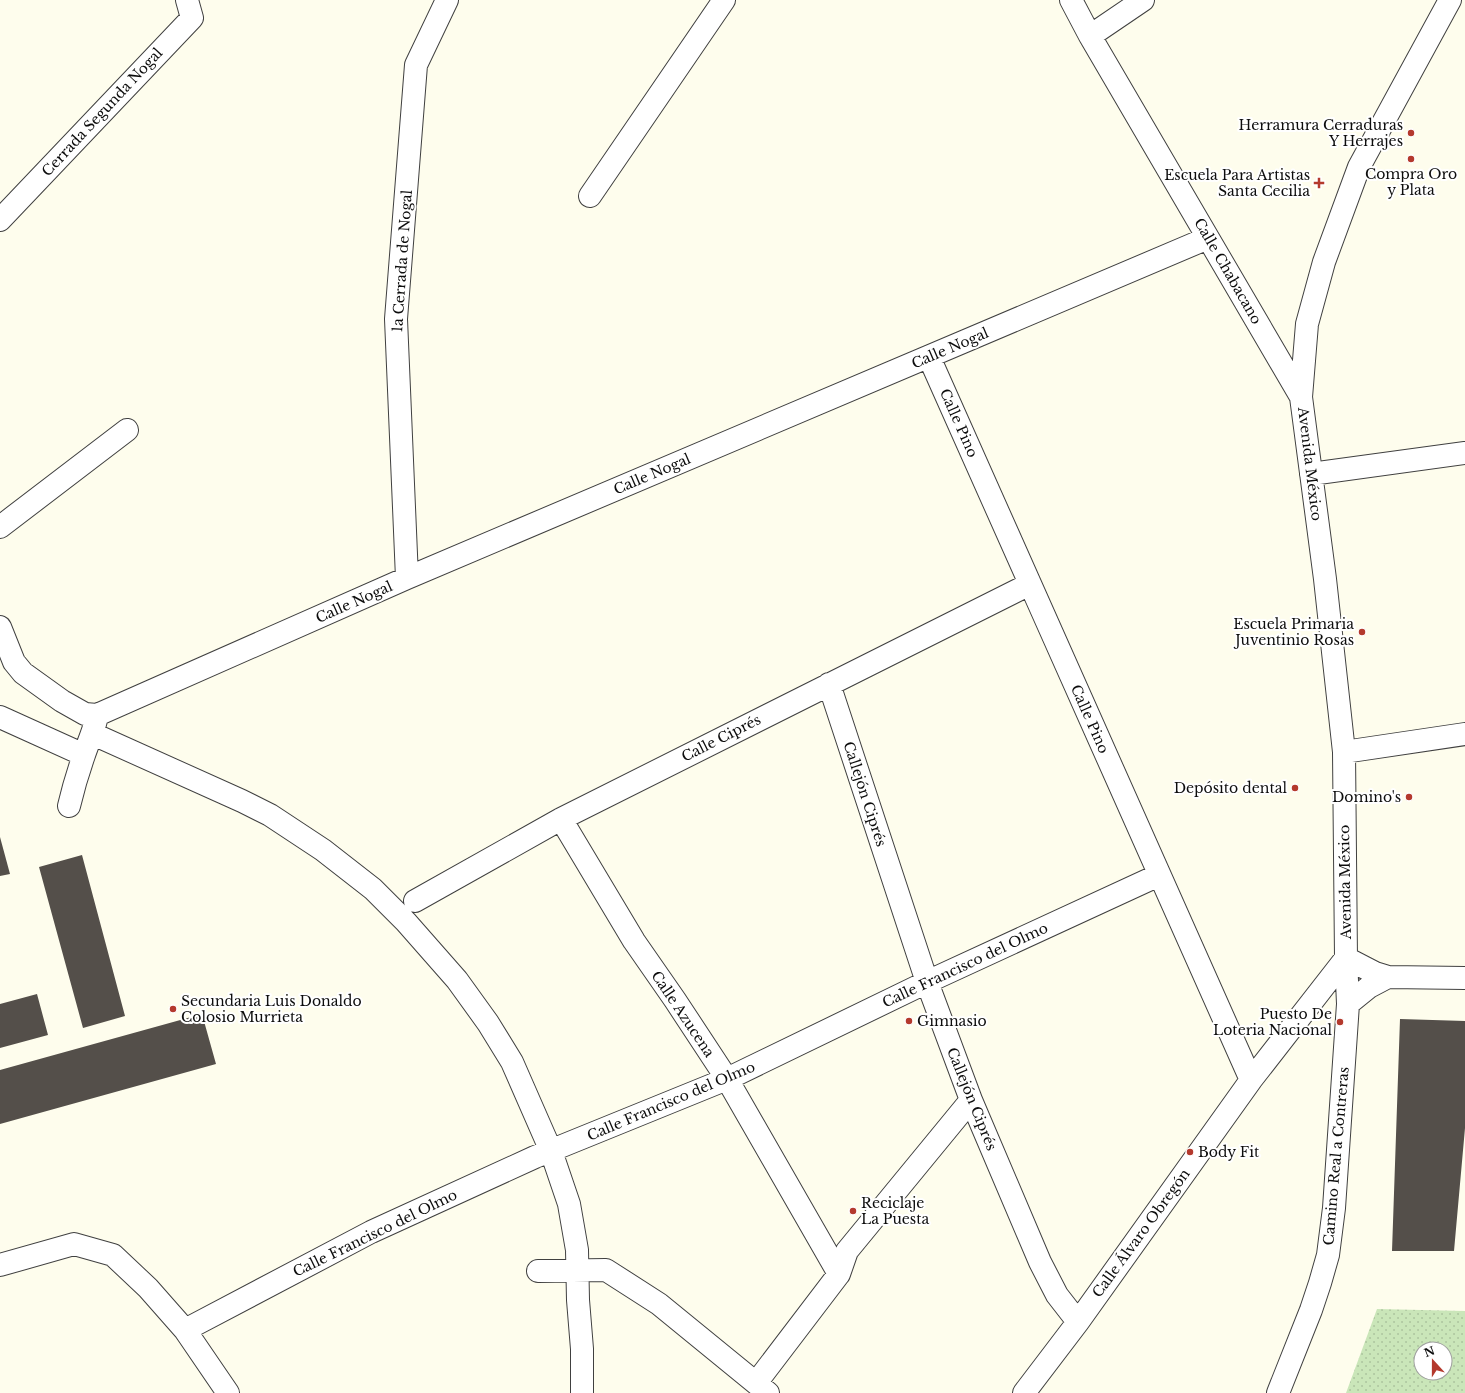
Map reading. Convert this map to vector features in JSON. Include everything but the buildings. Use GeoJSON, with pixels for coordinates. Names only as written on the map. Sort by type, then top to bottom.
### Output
{"type":"FeatureCollection","features":[{"type":"Feature","properties":{"kind":"street","name":"Cerrada Segunda Nogal"},"geometry":{"type":"LineString","coordinates":[[0,220],[192,18],[187,0]]}},
{"type":"Feature","properties":{"kind":"street","name":"1a Cerrada de Nogal"},"geometry":{"type":"LineString","coordinates":[[407,578],[396,319],[416,65],[447,0]]}},
{"type":"Feature","properties":{"kind":"street"},"geometry":{"type":"LineString","coordinates":[[590,196],[724,0]]}},
{"type":"Feature","properties":{"kind":"street","name":"Calle Chabacano"},"geometry":{"type":"LineString","coordinates":[[1071,0],[1090,36],[1301,397]]}},
{"type":"Feature","properties":{"kind":"street"},"geometry":{"type":"LineString","coordinates":[[1090,36],[1143,0]]}},
{"type":"Feature","properties":{"kind":"street","name":"Avenida México"},"geometry":{"type":"LineString","coordinates":[[1346,958],[1344,752],[1325,579],[1301,397],[1307,324],[1324,262],[1358,167],[1450,0]]}},
{"type":"Feature","properties":{"kind":"street","name":"Calle Nogal"},"geometry":{"type":"LineString","coordinates":[[95,725],[407,578],[1208,238]]}},
{"type":"Feature","properties":{"kind":"street","name":"Calle Pino"},"geometry":{"type":"LineString","coordinates":[[930,357],[1251,1080]]}},
{"type":"Feature","properties":{"kind":"street"},"geometry":{"type":"LineString","coordinates":[[0,527],[127,430]]}},
{"type":"Feature","properties":{"kind":"street"},"geometry":{"type":"LineString","coordinates":[[1311,474],[1465,453]]}},
{"type":"Feature","properties":{"kind":"street","name":"Calle Ciprés"},"geometry":{"type":"LineString","coordinates":[[415,901],[561,819],[1030,584]]}},
{"type":"Feature","properties":{"kind":"street"},"geometry":{"type":"LineString","coordinates":[[0,628],[14,662],[23,672],[62,700],[85,714],[95,725],[270,815],[323,850],[373,889],[406,922],[458,980],[488,1023],[512,1062],[551,1151],[568,1204],[577,1250],[582,1349],[582,1393]]}},
{"type":"Feature","properties":{"kind":"street","name":"Callejón Ciprés"},"geometry":{"type":"LineString","coordinates":[[829,684],[927,982],[971,1100],[1040,1262],[1057,1295],[1078,1322]]}},
{"type":"Feature","properties":{"kind":"street"},"geometry":{"type":"LineString","coordinates":[[0,717],[84,755]]}},
{"type":"Feature","properties":{"kind":"street"},"geometry":{"type":"LineString","coordinates":[[69,806],[75,783],[95,725]]}},
{"type":"Feature","properties":{"kind":"street"},"geometry":{"type":"LineString","coordinates":[[1344,752],[1465,734]]}},
{"type":"Feature","properties":{"kind":"street","name":"Calle Azucena"},"geometry":{"type":"LineString","coordinates":[[561,819],[634,941],[727,1079],[839,1274]]}},
{"type":"Feature","properties":{"kind":"street","name":"Calle Francisco del Olmo"},"geometry":{"type":"LineString","coordinates":[[185,1330],[371,1232],[551,1151],[727,1079],[927,982],[1160,875]]}},
{"type":"Feature","properties":{"kind":"street"},"geometry":{"type":"LineString","coordinates":[[1346,958],[1375,973],[1388,977],[1465,978]]}},
{"type":"Feature","properties":{"kind":"street","name":"Camino Real a Contreras"},"geometry":{"type":"LineString","coordinates":[[1278,1393],[1316,1297],[1328,1255],[1334,1208],[1348,1004],[1346,958]]}},
{"type":"Feature","properties":{"kind":"street","name":"Calle Álvaro Obregón"},"geometry":{"type":"LineString","coordinates":[[1024,1393],[1078,1322],[1251,1080],[1346,958]]}},
{"type":"Feature","properties":{"kind":"street"},"geometry":{"type":"LineString","coordinates":[[1348,1004],[1369,987],[1388,977]]}},
{"type":"Feature","properties":{"kind":"street"},"geometry":{"type":"LineString","coordinates":[[538,1272],[606,1270],[659,1304],[762,1388],[839,1274],[847,1251],[971,1100]]}},
{"type":"Feature","properties":{"kind":"street"},"geometry":{"type":"LineString","coordinates":[[0,1265],[74,1244],[113,1255],[148,1288],[185,1330],[228,1393]]}},
{"type":"Feature","properties":{"kind":"green space"},"geometry":{"type":"Polygon","coordinates":[[[1377,1309],[1465,1311],[1465,1393],[1346,1393],[1377,1309]]]}},
{"type":"Feature","properties":{"kind":"place","name":"Herramura Cerraduras Y Herrajes"},"geometry":{"type":"Point","coordinates":[1411,133]}},
{"type":"Feature","properties":{"kind":"place","name":"Compra Oro y Plata"},"geometry":{"type":"Point","coordinates":[1411,159]}},
{"type":"Feature","properties":{"kind":"place","name":"Escuela Para Artistas Santa Cecilia"},"geometry":{"type":"Point","coordinates":[1319,183]}},
{"type":"Feature","properties":{"kind":"place","name":"Escuela Primaria Juventinio Rosas"},"geometry":{"type":"Point","coordinates":[1362,632]}},
{"type":"Feature","properties":{"kind":"place","name":"Depósito dental"},"geometry":{"type":"Point","coordinates":[1295,788]}},
{"type":"Feature","properties":{"kind":"place","name":"Domino's"},"geometry":{"type":"Point","coordinates":[1409,797]}},
{"type":"Feature","properties":{"kind":"place","name":"Secundaria Luis Donaldo Colosio Murrieta"},"geometry":{"type":"Point","coordinates":[173,1009]}},
{"type":"Feature","properties":{"kind":"place","name":"Gimnasio"},"geometry":{"type":"Point","coordinates":[909,1021]}},
{"type":"Feature","properties":{"kind":"place","name":"Puesto De Loteria Nacional"},"geometry":{"type":"Point","coordinates":[1340,1022]}},
{"type":"Feature","properties":{"kind":"place","name":"Body Fit"},"geometry":{"type":"Point","coordinates":[1190,1152]}},
{"type":"Feature","properties":{"kind":"place","name":"Reciclaje La Puesta"},"geometry":{"type":"Point","coordinates":[853,1211]}}]}
